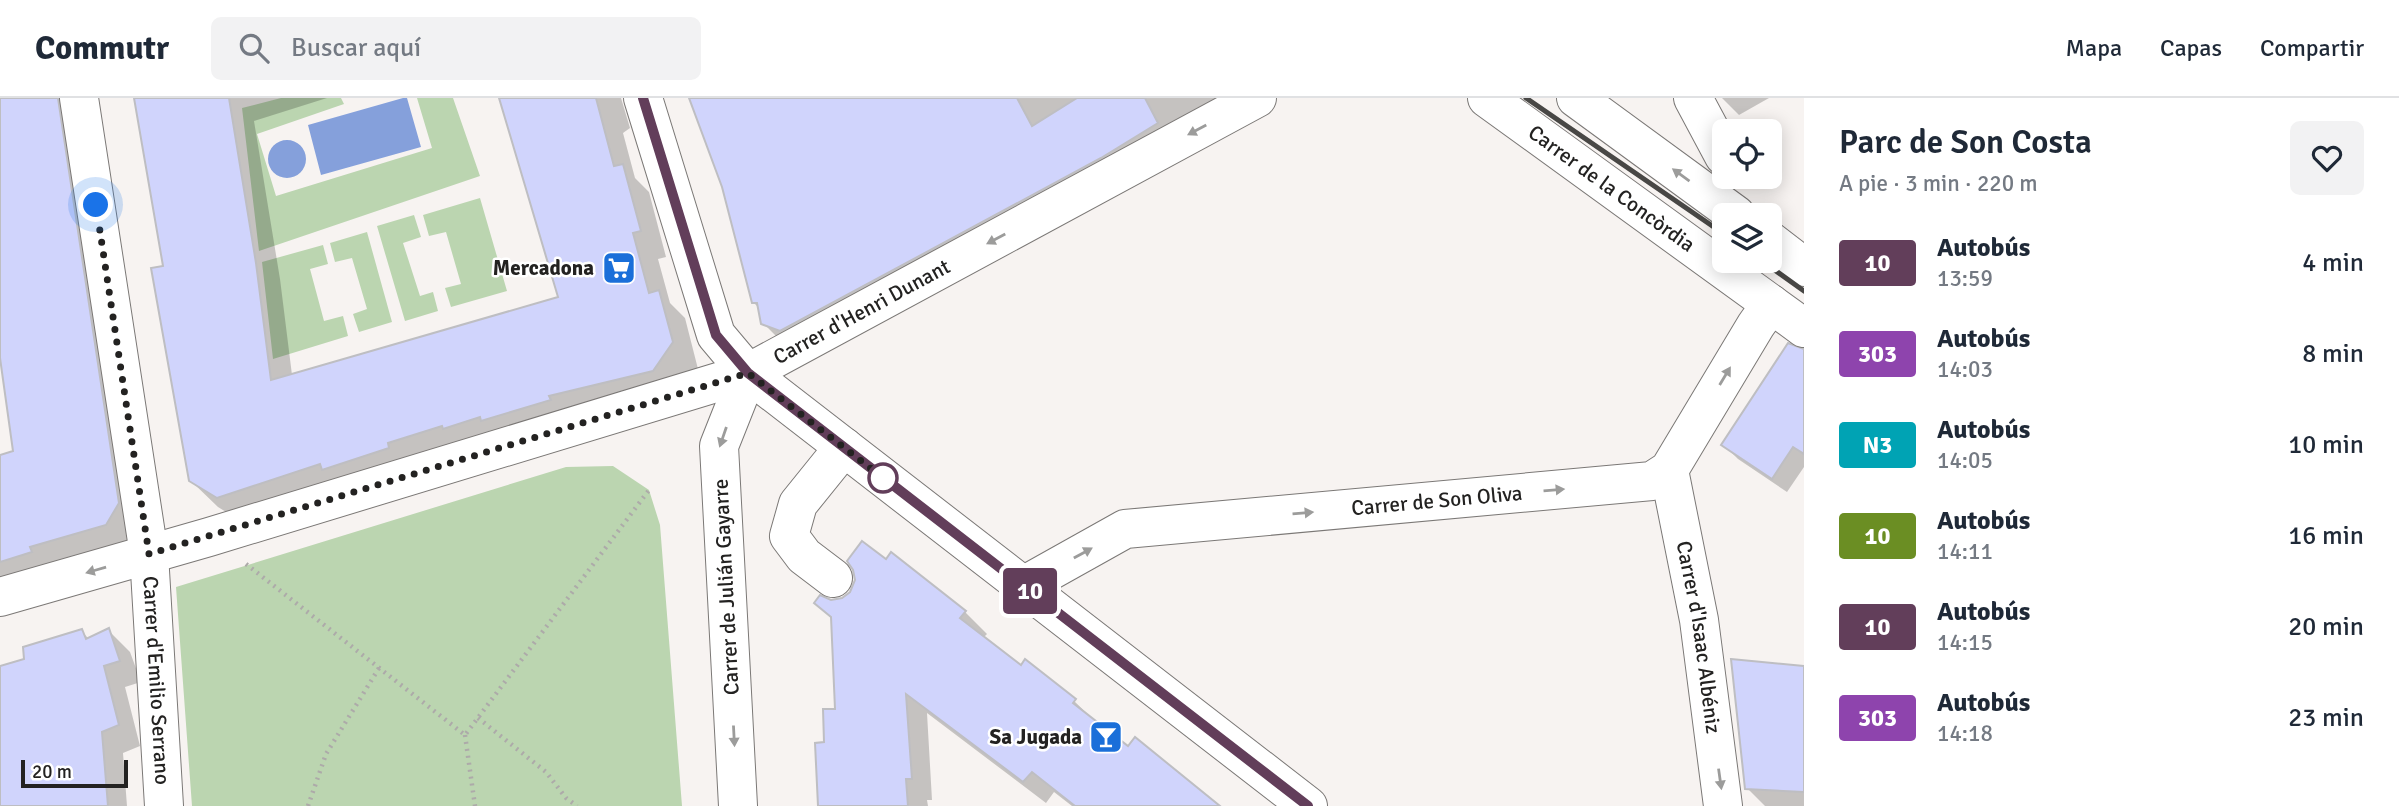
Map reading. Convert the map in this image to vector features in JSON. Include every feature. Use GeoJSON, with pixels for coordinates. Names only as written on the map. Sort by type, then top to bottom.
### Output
{"type":"FeatureCollection","features":[{"type":"Feature","properties":{"kind":"street","name":"Carrer d'Emilio Serrano"},"geometry":{"type":"LineString","coordinates":[[79,98],[149,554],[164,806]]}},
{"type":"Feature","properties":{"kind":"street"},"geometry":{"type":"LineString","coordinates":[[643,98],[716,335],[748,373],[1308,806]]}},
{"type":"Feature","properties":{"kind":"street","name":"Carrer d'Henri Dunant"},"geometry":{"type":"LineString","coordinates":[[0,597],[209,537],[748,373],[1257,98]]}},
{"type":"Feature","properties":{"kind":"street","name":"Carrer de la Concòrdia"},"geometry":{"type":"LineString","coordinates":[[1487,98],[1804,328]]}},
{"type":"Feature","properties":{"kind":"street"},"geometry":{"type":"LineString","coordinates":[[1576,98],[1720,203]]}},
{"type":"Feature","properties":{"kind":"street"},"geometry":{"type":"LineString","coordinates":[[1693,98],[1712,134]]}},
{"type":"Feature","properties":{"kind":"street"},"geometry":{"type":"LineString","coordinates":[[1782,250],[1804,267]]}},
{"type":"Feature","properties":{"kind":"street"},"geometry":{"type":"LineString","coordinates":[[1669,470],[1771,304]]}},
{"type":"Feature","properties":{"kind":"street","name":"Carrer de Julián Gayarre"},"geometry":{"type":"LineString","coordinates":[[738,806],[719,446],[748,373]]}},
{"type":"Feature","properties":{"kind":"street"},"geometry":{"type":"LineString","coordinates":[[833,579],[804,556],[789,536],[798,504],[844,447]]}},
{"type":"Feature","properties":{"kind":"street","name":"Carrer de Son Oliva"},"geometry":{"type":"LineString","coordinates":[[1023,586],[1125,529],[1652,481],[1669,470]]}},
{"type":"Feature","properties":{"kind":"street","name":"Carrer d'Isaac Albéniz"},"geometry":{"type":"LineString","coordinates":[[1669,470],[1699,620],[1723,806]]}},
{"type":"Feature","properties":{"kind":"path"},"geometry":{"type":"LineString","coordinates":[[465,735],[649,490]]}},
{"type":"Feature","properties":{"kind":"path"},"geometry":{"type":"LineString","coordinates":[[209,537],[465,735],[475,806]]}},
{"type":"Feature","properties":{"kind":"path"},"geometry":{"type":"LineString","coordinates":[[308,806],[326,754],[379,667]]}},
{"type":"Feature","properties":{"kind":"path"},"geometry":{"type":"LineString","coordinates":[[478,718],[546,772],[566,798],[577,806]]}},
{"type":"Feature","properties":{"kind":"green space"},"geometry":{"type":"Polygon","coordinates":[[[281,98],[341,98],[344,104],[257,134],[276,196],[432,148],[417,98],[453,98],[480,176],[259,251],[242,108],[281,98]]]}},
{"type":"Feature","properties":{"kind":"green space"},"geometry":{"type":"Polygon","coordinates":[[[480,198],[507,291],[451,307],[445,288],[461,284],[446,232],[429,236],[423,215],[480,198]]]}},
{"type":"Feature","properties":{"kind":"green space"},"geometry":{"type":"Polygon","coordinates":[[[414,215],[421,237],[403,243],[420,296],[433,292],[438,311],[405,321],[377,226],[414,215]]]}},
{"type":"Feature","properties":{"kind":"green space"},"geometry":{"type":"Polygon","coordinates":[[[367,232],[392,322],[359,332],[353,314],[367,309],[352,258],[335,262],[330,243],[367,232]]]}},
{"type":"Feature","properties":{"kind":"green space"},"geometry":{"type":"Polygon","coordinates":[[[323,245],[328,264],[310,269],[324,321],[343,316],[348,336],[273,359],[262,262],[323,245]]]}},
{"type":"Feature","properties":{"kind":"green space"},"geometry":{"type":"Polygon","coordinates":[[[613,466],[649,490],[660,525],[682,806],[192,806],[176,587],[566,467],[613,466]]]}},
{"type":"Feature","properties":{"kind":"water"},"geometry":{"type":"Polygon","coordinates":[[[407,98],[421,147],[321,175],[308,125],[407,98]]]}},
{"type":"Feature","properties":{"kind":"water"},"geometry":{"type":"Polygon","coordinates":[[[287,140],[300,146],[306,159],[300,172],[287,178],[274,172],[268,159],[274,146],[287,140]]]}},
{"type":"Feature","properties":{"kind":"building"},"geometry":{"type":"Polygon","coordinates":[[[0,98],[58,98],[119,503],[106,525],[30,547],[32,552],[0,562],[0,455],[13,451],[0,358],[0,98]]]}},
{"type":"Feature","properties":{"kind":"building"},"geometry":{"type":"Polygon","coordinates":[[[134,98],[229,98],[256,263],[271,380],[558,297],[499,98],[596,98],[614,166],[623,164],[641,231],[633,233],[649,293],[659,290],[673,342],[653,371],[549,396],[551,400],[481,421],[480,417],[443,429],[442,426],[388,443],[389,448],[322,470],[320,464],[217,498],[189,481],[151,268],[163,266],[134,98]]]}},
{"type":"Feature","properties":{"kind":"building"},"geometry":{"type":"Polygon","coordinates":[[[689,98],[1017,98],[1032,126],[1077,98],[1145,98],[1158,123],[1101,158],[780,331],[761,324],[757,303],[752,303],[722,187],[689,98]]]}},
{"type":"Feature","properties":{"kind":"building"},"geometry":{"type":"Polygon","coordinates":[[[1788,343],[1804,349],[1804,454],[1793,447],[1772,479],[1721,445],[1788,343]]]}},
{"type":"Feature","properties":{"kind":"building"},"geometry":{"type":"Polygon","coordinates":[[[862,541],[886,559],[891,552],[966,611],[960,618],[1021,665],[1025,659],[1076,699],[1073,703],[1128,746],[1135,737],[1220,806],[1075,806],[1032,772],[1023,782],[906,694],[912,779],[906,779],[908,806],[818,806],[815,743],[824,742],[823,709],[835,709],[831,617],[814,603],[820,595],[831,600],[842,598],[850,592],[855,580],[847,561],[862,541]]]}},
{"type":"Feature","properties":{"kind":"building"},"geometry":{"type":"Polygon","coordinates":[[[109,628],[120,661],[104,666],[119,725],[102,732],[108,806],[0,806],[0,666],[24,659],[23,647],[82,629],[86,639],[109,628]]]}},
{"type":"Feature","properties":{"kind":"building"},"geometry":{"type":"Polygon","coordinates":[[[1731,659],[1804,666],[1804,792],[1745,789],[1731,659]]]}},
{"type":"Feature","properties":{"kind":"railway"},"geometry":{"type":"LineString","coordinates":[[1526,98],[1712,226]]}},
{"type":"Feature","properties":{"kind":"railway"},"geometry":{"type":"LineString","coordinates":[[1779,273],[1804,291]]}},
{"type":"Feature","properties":{"kind":"bus line","name":"10"},"geometry":{"type":"LineString","coordinates":[[643,98],[716,335],[748,373],[1308,806]]}},
{"type":"Feature","properties":{"kind":"place","name":"Mercadona"},"geometry":{"type":"Point","coordinates":[619,268]}},
{"type":"Feature","properties":{"kind":"place","name":"Sa Jugada"},"geometry":{"type":"Point","coordinates":[1106,737]}},
{"type":"Feature","properties":{"kind":"route"},"geometry":{"type":"LineString","coordinates":[[96,205],[149,554],[748,373],[883,478]]}}]}
